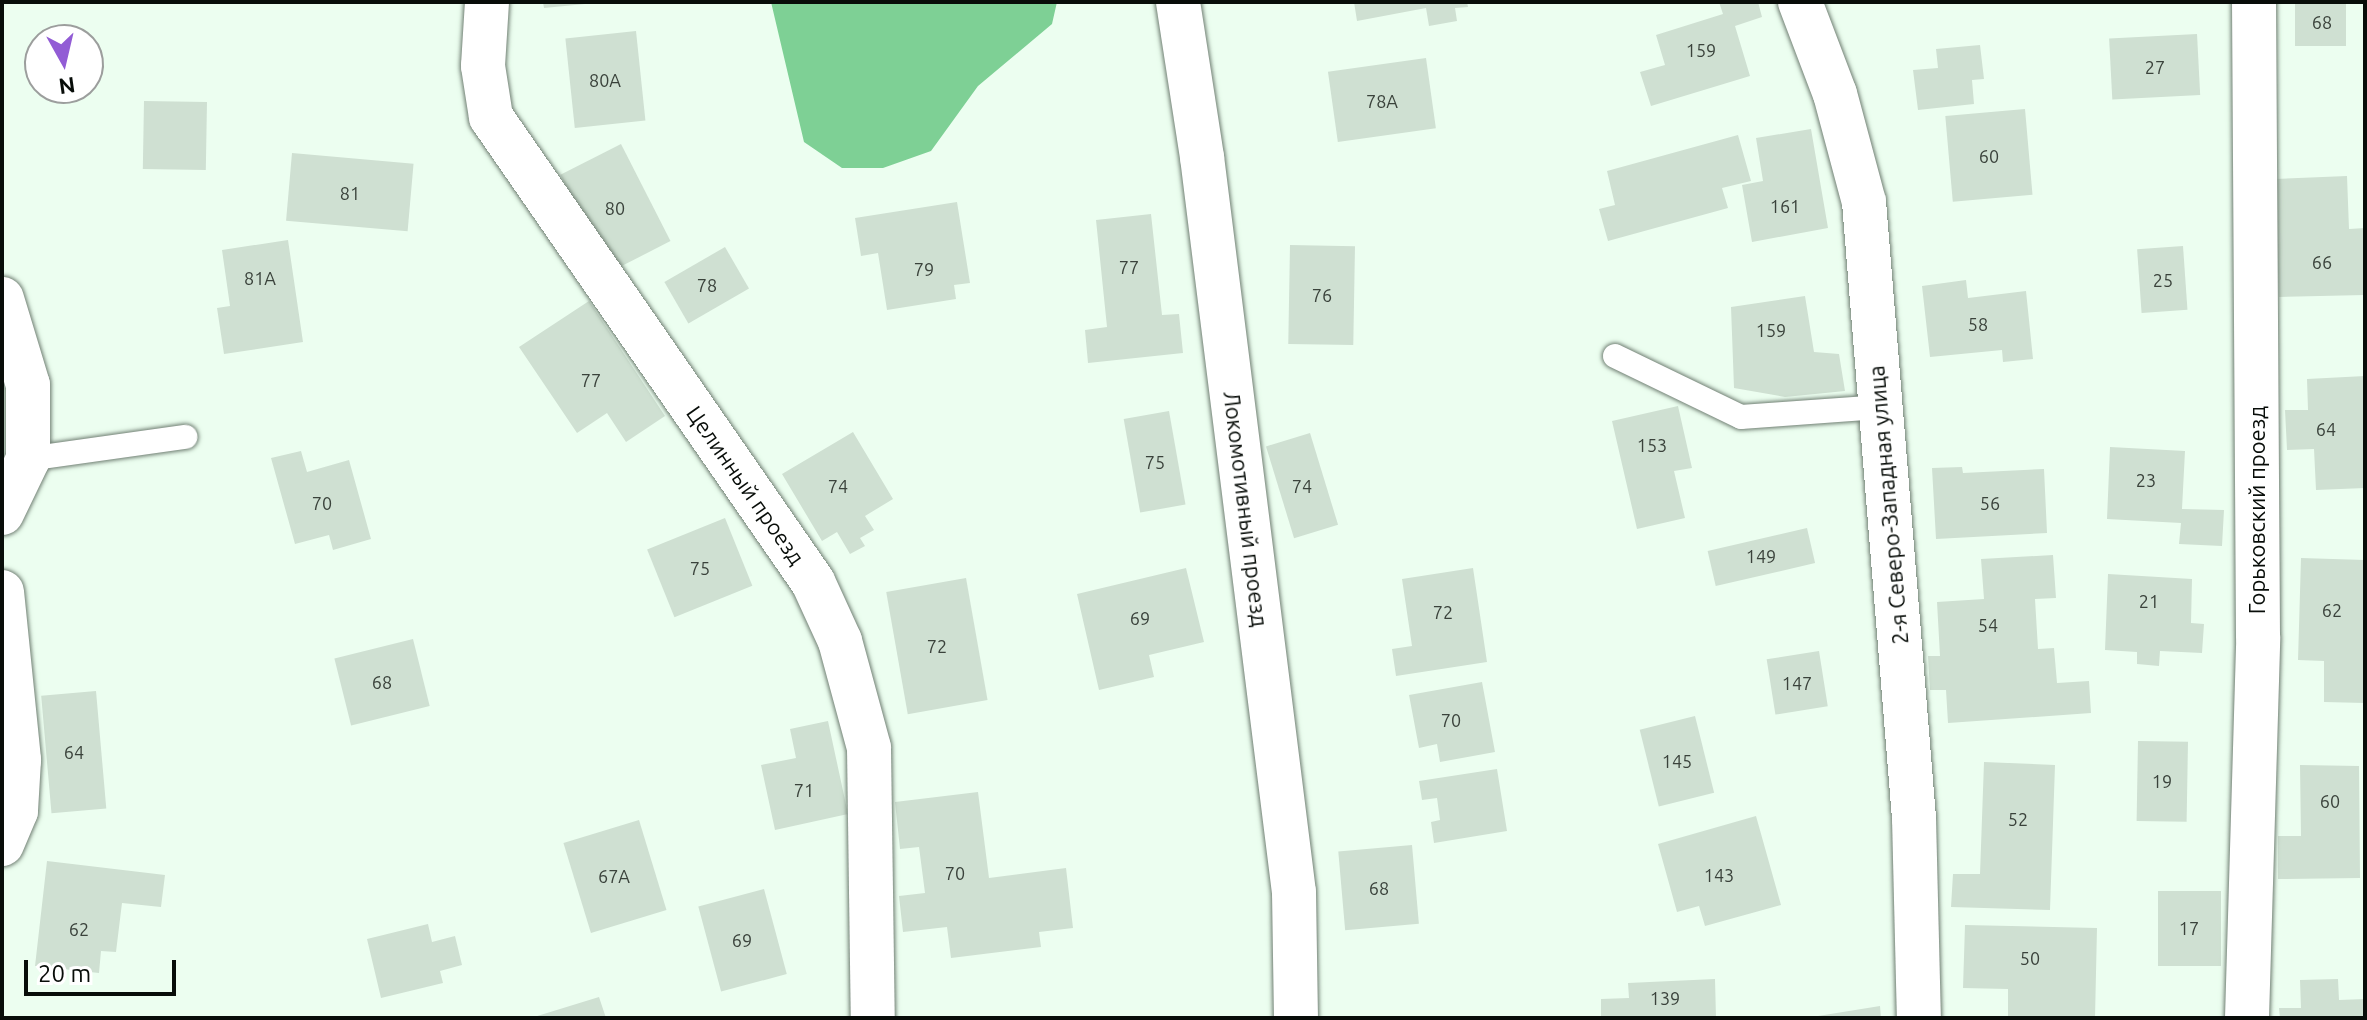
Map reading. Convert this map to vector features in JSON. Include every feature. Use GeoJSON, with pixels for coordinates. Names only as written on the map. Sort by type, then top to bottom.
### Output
{"type":"FeatureCollection","features":[{"type":"Feature","properties":{"kind":"street","name":"Целинный проезд"},"geometry":{"type":"LineString","coordinates":[[487,2],[483,66],[491,117],[813,582],[840,641],[869,748],[873,1018]]}},
{"type":"Feature","properties":{"kind":"street","name":"Локомотивный проезд"},"geometry":{"type":"LineString","coordinates":[[1178,2],[1202,157],[1292,877],[1296,1018]]}},
{"type":"Feature","properties":{"kind":"street","name":"2-я Северо-Западная улица"},"geometry":{"type":"LineString","coordinates":[[1800,2],[1835,94],[1864,202],[1914,818],[1919,1018]]}},
{"type":"Feature","properties":{"kind":"street","name":"Горьковский проезд"},"geometry":{"type":"LineString","coordinates":[[2247,1018],[2258,637],[2254,2]]}},
{"type":"Feature","properties":{"kind":"street"},"geometry":{"type":"LineString","coordinates":[[2,299],[28,385],[28,459],[2,513]]}},
{"type":"Feature","properties":{"kind":"street"},"geometry":{"type":"LineString","coordinates":[[2,592],[19,760],[16,811],[2,844]]}},
{"type":"Feature","properties":{"kind":"lane"},"geometry":{"type":"LineString","coordinates":[[1615,356],[1741,417],[1879,407]]}},
{"type":"Feature","properties":{"kind":"lane"},"geometry":{"type":"LineString","coordinates":[[28,459],[185,437]]}},
{"type":"Feature","properties":{"kind":"green space"},"geometry":{"type":"Polygon","coordinates":[[[771,2],[1057,2],[1052,24],[978,86],[931,151],[883,168],[842,168],[804,142],[771,2]]]}},
{"type":"Feature","properties":{"kind":"building"},"geometry":{"type":"Polygon","coordinates":[[[543,2],[585,2],[585,4],[544,8],[543,2]]]}},
{"type":"Feature","properties":{"kind":"building"},"geometry":{"type":"Polygon","coordinates":[[[1354,2],[1467,2],[1468,7],[1455,8],[1457,21],[1429,26],[1426,8],[1357,21],[1354,2]]]}},
{"type":"Feature","properties":{"kind":"building"},"geometry":{"type":"Polygon","coordinates":[[[1719,2],[1758,2],[1762,17],[1735,26],[1750,76],[1651,106],[1640,72],[1665,65],[1656,35],[1723,14],[1719,2]]]}},
{"type":"Feature","properties":{"kind":"building"},"geometry":{"type":"Polygon","coordinates":[[[2295,2],[2346,2],[2346,46],[2295,46],[2295,2]]]}},
{"type":"Feature","properties":{"kind":"building"},"geometry":{"type":"Polygon","coordinates":[[[636,31],[645,121],[575,128],[565,38],[636,31]]]}},
{"type":"Feature","properties":{"kind":"building"},"geometry":{"type":"Polygon","coordinates":[[[2197,34],[2200,95],[2112,100],[2109,39],[2197,34]]]}},
{"type":"Feature","properties":{"kind":"building"},"geometry":{"type":"Polygon","coordinates":[[[1980,45],[1984,79],[1972,80],[1974,104],[1918,110],[1913,70],[1938,68],[1936,49],[1980,45]]]}},
{"type":"Feature","properties":{"kind":"building"},"geometry":{"type":"Polygon","coordinates":[[[1426,58],[1436,128],[1338,142],[1328,72],[1426,58]]]}},
{"type":"Feature","properties":{"kind":"building"},"geometry":{"type":"Polygon","coordinates":[[[144,101],[207,102],[206,170],[143,169],[144,101]]]}},
{"type":"Feature","properties":{"kind":"building"},"geometry":{"type":"Polygon","coordinates":[[[2025,109],[2032,195],[1953,202],[1945,116],[2025,109]]]}},
{"type":"Feature","properties":{"kind":"building"},"geometry":{"type":"Polygon","coordinates":[[[1811,129],[1828,228],[1752,242],[1742,185],[1763,181],[1756,138],[1811,129]]]}},
{"type":"Feature","properties":{"kind":"building"},"geometry":{"type":"Polygon","coordinates":[[[1738,135],[1751,181],[1722,188],[1728,208],[1608,241],[1599,209],[1615,205],[1607,171],[1738,135]]]}},
{"type":"Feature","properties":{"kind":"building"},"geometry":{"type":"Polygon","coordinates":[[[621,144],[670,241],[610,272],[560,175],[621,144]]]}},
{"type":"Feature","properties":{"kind":"building"},"geometry":{"type":"Polygon","coordinates":[[[292,153],[414,164],[408,231],[286,221],[292,153]]]}},
{"type":"Feature","properties":{"kind":"building"},"geometry":{"type":"Polygon","coordinates":[[[2347,176],[2349,229],[2365,228],[2365,295],[2279,297],[2275,179],[2347,176]]]}},
{"type":"Feature","properties":{"kind":"building"},"geometry":{"type":"Polygon","coordinates":[[[957,202],[970,283],[954,285],[956,299],[887,310],[878,253],[861,256],[855,218],[957,202]]]}},
{"type":"Feature","properties":{"kind":"building"},"geometry":{"type":"Polygon","coordinates":[[[1151,214],[1162,315],[1179,314],[1183,353],[1088,363],[1085,330],[1107,327],[1096,220],[1151,214]]]}},
{"type":"Feature","properties":{"kind":"building"},"geometry":{"type":"Polygon","coordinates":[[[288,240],[303,342],[224,354],[217,308],[230,306],[222,250],[288,240]]]}},
{"type":"Feature","properties":{"kind":"building"},"geometry":{"type":"Polygon","coordinates":[[[1290,245],[1355,246],[1353,345],[1288,344],[1290,245]]]}},
{"type":"Feature","properties":{"kind":"building"},"geometry":{"type":"Polygon","coordinates":[[[2183,246],[2187,310],[2142,313],[2137,249],[2183,246]]]}},
{"type":"Feature","properties":{"kind":"building"},"geometry":{"type":"Polygon","coordinates":[[[725,247],[749,289],[688,324],[664,282],[725,247]]]}},
{"type":"Feature","properties":{"kind":"building"},"geometry":{"type":"Polygon","coordinates":[[[1966,280],[1968,298],[2026,291],[2033,359],[2003,362],[2002,350],[1930,357],[1922,286],[1966,280]]]}},
{"type":"Feature","properties":{"kind":"building"},"geometry":{"type":"Polygon","coordinates":[[[1805,296],[1814,352],[1839,354],[1845,391],[1785,397],[1734,388],[1731,307],[1805,296]]]}},
{"type":"Feature","properties":{"kind":"building"},"geometry":{"type":"Polygon","coordinates":[[[589,301],[665,416],[626,442],[607,413],[577,433],[519,347],[589,301]]]}},
{"type":"Feature","properties":{"kind":"building"},"geometry":{"type":"Polygon","coordinates":[[[2365,376],[2365,488],[2316,490],[2314,449],[2287,450],[2285,410],[2308,410],[2307,379],[2365,376]]]}},
{"type":"Feature","properties":{"kind":"building"},"geometry":{"type":"Polygon","coordinates":[[[1678,406],[1692,468],[1674,471],[1685,518],[1637,529],[1612,421],[1678,406]]]}},
{"type":"Feature","properties":{"kind":"building"},"geometry":{"type":"Polygon","coordinates":[[[1169,411],[1185,505],[1140,513],[1124,419],[1169,411]]]}},
{"type":"Feature","properties":{"kind":"building"},"geometry":{"type":"Polygon","coordinates":[[[853,432],[893,499],[865,516],[874,530],[860,538],[865,546],[850,554],[837,532],[822,541],[782,474],[853,432]]]}},
{"type":"Feature","properties":{"kind":"building"},"geometry":{"type":"Polygon","coordinates":[[[1310,433],[1338,525],[1294,538],[1266,446],[1310,433]]]}},
{"type":"Feature","properties":{"kind":"building"},"geometry":{"type":"Polygon","coordinates":[[[2110,447],[2185,451],[2182,509],[2224,510],[2222,546],[2179,544],[2181,523],[2107,519],[2110,447]]]}},
{"type":"Feature","properties":{"kind":"building"},"geometry":{"type":"Polygon","coordinates":[[[301,451],[307,472],[349,460],[371,539],[333,550],[329,535],[295,544],[271,458],[301,451]]]}},
{"type":"Feature","properties":{"kind":"building"},"geometry":{"type":"Polygon","coordinates":[[[1962,467],[1963,473],[2044,469],[2047,533],[1936,539],[1932,468],[1962,467]]]}},
{"type":"Feature","properties":{"kind":"building"},"geometry":{"type":"Polygon","coordinates":[[[725,518],[752,586],[674,617],[647,549],[725,518]]]}},
{"type":"Feature","properties":{"kind":"building"},"geometry":{"type":"Polygon","coordinates":[[[1807,528],[1815,563],[1716,586],[1708,551],[1807,528]]]}},
{"type":"Feature","properties":{"kind":"building"},"geometry":{"type":"Polygon","coordinates":[[[2053,555],[2056,598],[2035,599],[2038,649],[2054,648],[2057,683],[2089,681],[2091,713],[1948,723],[1946,690],[1930,690],[1928,656],[1940,656],[1937,602],[1984,599],[1981,559],[2053,555]]]}},
{"type":"Feature","properties":{"kind":"building"},"geometry":{"type":"Polygon","coordinates":[[[2301,558],[2365,560],[2365,703],[2324,702],[2324,661],[2298,660],[2301,558]]]}},
{"type":"Feature","properties":{"kind":"building"},"geometry":{"type":"Polygon","coordinates":[[[1186,568],[1204,642],[1149,655],[1154,677],[1099,690],[1077,594],[1186,568]]]}},
{"type":"Feature","properties":{"kind":"building"},"geometry":{"type":"Polygon","coordinates":[[[1473,568],[1487,662],[1396,676],[1392,649],[1412,646],[1402,579],[1473,568]]]}},
{"type":"Feature","properties":{"kind":"building"},"geometry":{"type":"Polygon","coordinates":[[[2108,574],[2192,579],[2191,623],[2204,624],[2202,653],[2160,651],[2159,666],[2137,664],[2137,652],[2105,650],[2108,574]]]}},
{"type":"Feature","properties":{"kind":"building"},"geometry":{"type":"Polygon","coordinates":[[[966,578],[988,700],[908,714],[886,592],[966,578]]]}},
{"type":"Feature","properties":{"kind":"building"},"geometry":{"type":"Polygon","coordinates":[[[413,639],[430,706],[351,726],[334,659],[413,639]]]}},
{"type":"Feature","properties":{"kind":"building"},"geometry":{"type":"Polygon","coordinates":[[[1819,651],[1828,706],[1775,715],[1767,659],[1819,651]]]}},
{"type":"Feature","properties":{"kind":"building"},"geometry":{"type":"Polygon","coordinates":[[[1482,682],[1495,752],[1440,762],[1437,744],[1419,748],[1409,695],[1482,682]]]}},
{"type":"Feature","properties":{"kind":"building"},"geometry":{"type":"Polygon","coordinates":[[[96,691],[106,809],[51,813],[41,696],[96,691]]]}},
{"type":"Feature","properties":{"kind":"building"},"geometry":{"type":"Polygon","coordinates":[[[1695,716],[1714,793],[1659,806],[1640,730],[1695,716]]]}},
{"type":"Feature","properties":{"kind":"building"},"geometry":{"type":"Polygon","coordinates":[[[828,721],[848,814],[775,830],[761,765],[796,758],[790,729],[828,721]]]}},
{"type":"Feature","properties":{"kind":"building"},"geometry":{"type":"Polygon","coordinates":[[[2138,741],[2188,742],[2187,822],[2137,821],[2138,741]]]}},
{"type":"Feature","properties":{"kind":"building"},"geometry":{"type":"Polygon","coordinates":[[[1984,762],[2055,765],[2050,910],[1951,907],[1953,874],[1980,874],[1984,762]]]}},
{"type":"Feature","properties":{"kind":"building"},"geometry":{"type":"Polygon","coordinates":[[[2300,765],[2359,766],[2360,878],[2278,879],[2278,836],[2301,836],[2300,765]]]}},
{"type":"Feature","properties":{"kind":"building"},"geometry":{"type":"Polygon","coordinates":[[[1497,769],[1507,831],[1434,843],[1431,822],[1440,820],[1437,798],[1422,800],[1419,781],[1497,769]]]}},
{"type":"Feature","properties":{"kind":"building"},"geometry":{"type":"Polygon","coordinates":[[[978,792],[989,878],[1066,868],[1073,928],[1039,932],[1041,947],[951,958],[947,927],[903,932],[899,896],[925,893],[919,847],[900,849],[895,802],[978,792]]]}},
{"type":"Feature","properties":{"kind":"building"},"geometry":{"type":"Polygon","coordinates":[[[1756,816],[1781,905],[1705,926],[1699,906],[1677,912],[1658,844],[1756,816]]]}},
{"type":"Feature","properties":{"kind":"building"},"geometry":{"type":"Polygon","coordinates":[[[639,820],[666,910],[591,933],[563,843],[639,820]]]}},
{"type":"Feature","properties":{"kind":"building"},"geometry":{"type":"Polygon","coordinates":[[[1412,845],[1419,924],[1345,930],[1338,851],[1412,845]]]}},
{"type":"Feature","properties":{"kind":"building"},"geometry":{"type":"Polygon","coordinates":[[[47,861],[165,875],[161,907],[122,903],[116,952],[101,951],[99,973],[35,966],[47,861]]]}},
{"type":"Feature","properties":{"kind":"building"},"geometry":{"type":"Polygon","coordinates":[[[764,889],[787,974],[721,992],[698,907],[764,889]]]}},
{"type":"Feature","properties":{"kind":"building"},"geometry":{"type":"Polygon","coordinates":[[[2158,891],[2221,891],[2221,966],[2158,966],[2158,891]]]}},
{"type":"Feature","properties":{"kind":"building"},"geometry":{"type":"Polygon","coordinates":[[[428,924],[432,942],[455,936],[462,965],[440,971],[443,983],[381,998],[367,939],[428,924]]]}},
{"type":"Feature","properties":{"kind":"building"},"geometry":{"type":"Polygon","coordinates":[[[1965,925],[2097,928],[2095,1018],[2008,1018],[2008,989],[1963,988],[1965,925]]]}},
{"type":"Feature","properties":{"kind":"building"},"geometry":{"type":"Polygon","coordinates":[[[1715,979],[1716,1018],[1601,1018],[1601,999],[1629,998],[1628,983],[1715,979]]]}},
{"type":"Feature","properties":{"kind":"building"},"geometry":{"type":"Polygon","coordinates":[[[2338,979],[2339,1000],[2365,999],[2365,1018],[2280,1018],[2279,1008],[2301,1008],[2300,980],[2338,979]]]}},
{"type":"Feature","properties":{"kind":"building"},"geometry":{"type":"Polygon","coordinates":[[[599,997],[606,1018],[534,1017],[599,997]]]}},
{"type":"Feature","properties":{"kind":"building"},"geometry":{"type":"Polygon","coordinates":[[[1880,1006],[1881,1018],[1818,1018],[1818,1016],[1880,1006]]]}}]}
